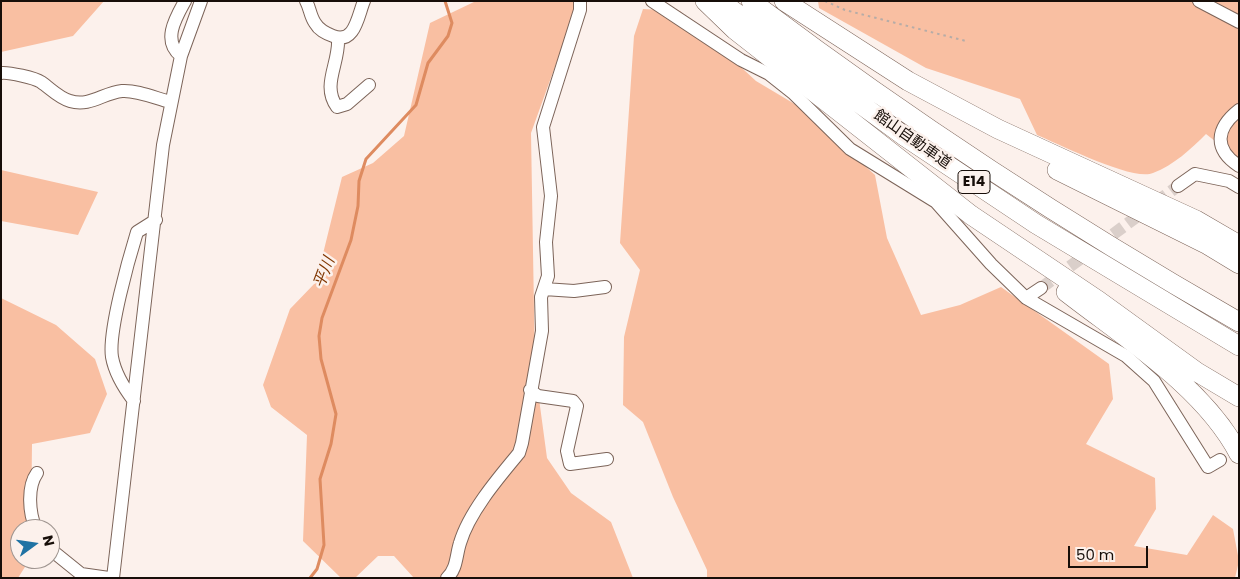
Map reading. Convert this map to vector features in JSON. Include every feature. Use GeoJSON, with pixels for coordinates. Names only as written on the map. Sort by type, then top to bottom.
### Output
{"type":"FeatureCollection","features":[{"type":"Feature","properties":{"kind":"highway"},"geometry":{"type":"LineString","coordinates":[[704,1],[735,30],[971,215],[1099,301],[1197,372],[1239,397]]}},
{"type":"Feature","properties":{"kind":"highway","name":"館山自動車道"},"geometry":{"type":"LineString","coordinates":[[720,1],[904,136],[1036,224],[1239,346]]}},
{"type":"Feature","properties":{"kind":"highway","name":"館山自動車道"},"geometry":{"type":"LineString","coordinates":[[751,1],[914,120],[1045,207],[1239,322]]}},
{"type":"Feature","properties":{"kind":"highway"},"geometry":{"type":"LineString","coordinates":[[784,1],[991,135],[1206,244],[1239,264]]}},
{"type":"Feature","properties":{"kind":"highway"},"geometry":{"type":"LineString","coordinates":[[908,82],[1014,137],[1196,220],[1239,245]]}},
{"type":"Feature","properties":{"kind":"highway"},"geometry":{"type":"LineString","coordinates":[[1026,252],[1033,267],[1192,393],[1228,435],[1239,454]]}},
{"type":"Feature","properties":{"kind":"street"},"geometry":{"type":"LineString","coordinates":[[181,56],[173,49],[171,39],[174,21],[185,1]]}},
{"type":"Feature","properties":{"kind":"street"},"geometry":{"type":"LineString","coordinates":[[113,578],[170,102],[181,56],[201,1]]}},
{"type":"Feature","properties":{"kind":"street"},"geometry":{"type":"LineString","coordinates":[[306,1],[314,22],[323,32],[338,38],[347,36],[355,30],[364,1]]}},
{"type":"Feature","properties":{"kind":"street"},"geometry":{"type":"LineString","coordinates":[[447,578],[453,573],[460,541],[470,520],[519,453],[542,331],[541,297],[548,276],[546,242],[552,196],[543,127],[580,10],[580,1]]}},
{"type":"Feature","properties":{"kind":"street"},"geometry":{"type":"LineString","coordinates":[[652,1],[741,60],[768,74],[793,93],[850,149],[936,202],[991,264],[1026,298],[1126,356],[1154,381],[1208,467],[1220,460]]}},
{"type":"Feature","properties":{"kind":"street"},"geometry":{"type":"LineString","coordinates":[[1199,1],[1239,22]]}},
{"type":"Feature","properties":{"kind":"street"},"geometry":{"type":"LineString","coordinates":[[338,38],[339,49],[329,86],[331,99],[337,107],[347,104],[369,85]]}},
{"type":"Feature","properties":{"kind":"street"},"geometry":{"type":"LineString","coordinates":[[1,73],[8,72],[40,81],[68,101],[82,103],[94,101],[114,92],[124,91],[170,102]]}},
{"type":"Feature","properties":{"kind":"street"},"geometry":{"type":"LineString","coordinates":[[1239,110],[1232,115],[1222,132],[1220,144],[1223,154],[1239,166]]}},
{"type":"Feature","properties":{"kind":"street"},"geometry":{"type":"LineString","coordinates":[[1178,186],[1195,174],[1230,181],[1239,187]]}},
{"type":"Feature","properties":{"kind":"street"},"geometry":{"type":"LineString","coordinates":[[134,401],[122,385],[114,366],[112,338],[137,232],[156,220]]}},
{"type":"Feature","properties":{"kind":"street"},"geometry":{"type":"LineString","coordinates":[[544,289],[574,291],[605,287]]}},
{"type":"Feature","properties":{"kind":"street"},"geometry":{"type":"LineString","coordinates":[[1026,298],[1041,288]]}},
{"type":"Feature","properties":{"kind":"street"},"geometry":{"type":"LineString","coordinates":[[530,390],[538,396],[573,401],[577,406],[567,451],[570,464],[607,459]]}},
{"type":"Feature","properties":{"kind":"street"},"geometry":{"type":"LineString","coordinates":[[33,519],[30,506],[32,480],[37,473]]}},
{"type":"Feature","properties":{"kind":"street"},"geometry":{"type":"LineString","coordinates":[[60,558],[79,576],[109,578]]}},
{"type":"Feature","properties":{"kind":"path"},"geometry":{"type":"LineString","coordinates":[[825,1],[845,10],[966,41]]}},
{"type":"Feature","properties":{"kind":"shaded area"},"geometry":{"type":"Polygon","coordinates":[[[1,1],[104,1],[73,36],[1,52],[1,1]]]}},
{"type":"Feature","properties":{"kind":"shaded area"},"geometry":{"type":"Polygon","coordinates":[[[476,1],[574,1],[574,14],[531,133],[535,369],[547,458],[571,493],[611,522],[633,578],[414,578],[394,556],[378,556],[355,578],[341,578],[303,541],[307,435],[271,407],[263,385],[290,309],[316,282],[342,177],[373,163],[404,136],[430,23],[476,1]]]}},
{"type":"Feature","properties":{"kind":"shaded area"},"geometry":{"type":"Polygon","coordinates":[[[818,1],[1239,1],[1239,160],[1206,134],[1175,161],[1153,173],[1130,172],[1096,161],[1037,135],[1020,99],[926,68],[819,8],[818,1]]]}},
{"type":"Feature","properties":{"kind":"shaded area"},"geometry":{"type":"Polygon","coordinates":[[[643,9],[680,11],[756,81],[798,106],[875,175],[887,238],[921,315],[960,305],[1001,287],[1109,364],[1113,399],[1086,444],[1155,478],[1156,509],[1134,546],[1187,555],[1213,515],[1233,529],[1239,561],[1235,578],[707,578],[707,570],[673,497],[643,422],[623,405],[624,337],[640,270],[620,243],[634,36],[643,9]]]}},
{"type":"Feature","properties":{"kind":"shaded area"},"geometry":{"type":"Polygon","coordinates":[[[1,170],[98,192],[78,235],[1,221],[1,170]]]}},
{"type":"Feature","properties":{"kind":"shaded area"},"geometry":{"type":"Polygon","coordinates":[[[1,298],[56,325],[95,359],[107,394],[90,433],[32,444],[31,519],[10,519],[10,569],[24,569],[18,578],[1,578],[1,298]]]}},
{"type":"Feature","properties":{"kind":"waterway","name":"平川"},"geometry":{"type":"LineString","coordinates":[[310,578],[317,569],[324,545],[320,479],[331,444],[336,414],[321,359],[319,336],[322,318],[351,240],[358,206],[359,181],[366,159],[416,105],[428,63],[448,36],[452,23],[445,1]]}},
{"type":"Feature","properties":{"kind":"tunnel"},"geometry":{"type":"LineString","coordinates":[[1041,288],[1178,186]]}}]}
